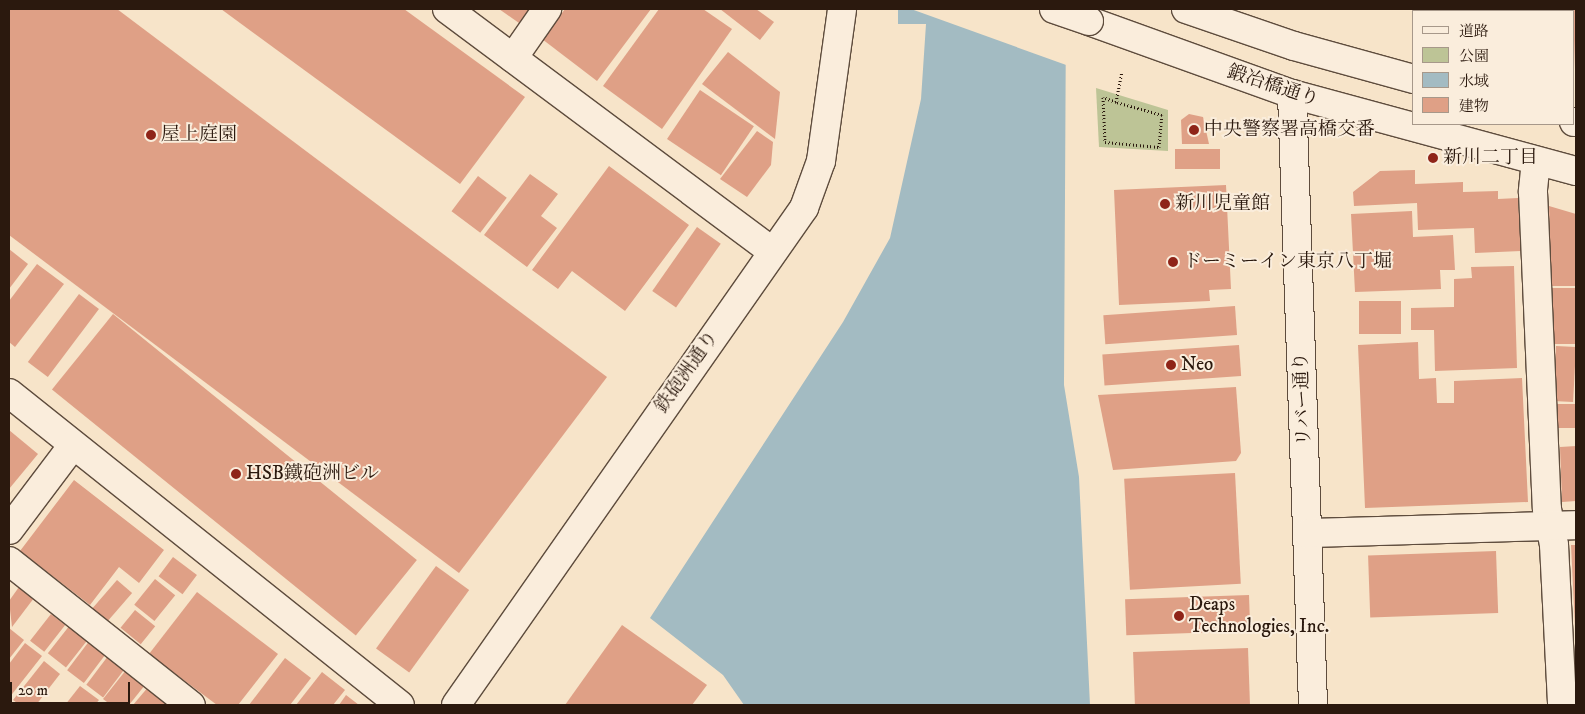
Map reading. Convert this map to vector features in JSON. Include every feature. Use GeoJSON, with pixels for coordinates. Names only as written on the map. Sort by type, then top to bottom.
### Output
{"type":"FeatureCollection","features":[{"type":"Feature","properties":{"kind":"street"},"geometry":{"type":"LineString","coordinates":[[448,9],[772,251]]}},
{"type":"Feature","properties":{"kind":"street"},"geometry":{"type":"LineString","coordinates":[[513,58],[547,9]]}},
{"type":"Feature","properties":{"kind":"street","name":"鉄砲洲通り"},"geometry":{"type":"LineString","coordinates":[[456,705],[772,251],[815,186],[842,9]]}},
{"type":"Feature","properties":{"kind":"street","name":"鍛冶橋通り"},"geometry":{"type":"LineString","coordinates":[[1054,9],[1292,94],[1576,171]]}},
{"type":"Feature","properties":{"kind":"street"},"geometry":{"type":"LineString","coordinates":[[1186,9],[1225,16],[1412,78]]}},
{"type":"Feature","properties":{"kind":"street","name":"リバー通り"},"geometry":{"type":"LineString","coordinates":[[1292,94],[1313,705]]}},
{"type":"Feature","properties":{"kind":"street"},"geometry":{"type":"LineString","coordinates":[[1536,161],[1533,192],[1563,526],[1562,705]]}},
{"type":"Feature","properties":{"kind":"street"},"geometry":{"type":"LineString","coordinates":[[9,393],[400,705]]}},
{"type":"Feature","properties":{"kind":"street"},"geometry":{"type":"LineString","coordinates":[[9,530],[73,444]]}},
{"type":"Feature","properties":{"kind":"street"},"geometry":{"type":"LineString","coordinates":[[1308,533],[1563,526]]}},
{"type":"Feature","properties":{"kind":"street"},"geometry":{"type":"LineString","coordinates":[[9,562],[191,705]]}},
{"type":"Feature","properties":{"kind":"path"},"geometry":{"type":"LineString","coordinates":[[1116,102],[1122,72]]}},
{"type":"Feature","properties":{"kind":"path"},"geometry":{"type":"LineString","coordinates":[[1103,97],[1116,102],[1162,115],[1159,147],[1105,142],[1103,97]]}},
{"type":"Feature","properties":{"kind":"green space"},"geometry":{"type":"Polygon","coordinates":[[[1096,88],[1168,110],[1168,151],[1099,147],[1096,88]]]}},
{"type":"Feature","properties":{"kind":"water"},"geometry":{"type":"Polygon","coordinates":[[[898,9],[1066,9],[1064,385],[1079,477],[1090,705],[744,705],[723,675],[650,618],[843,322],[890,238],[921,99],[926,24],[898,24],[898,9]]]}},
{"type":"Feature","properties":{"kind":"pier"},"geometry":{"type":"Polygon","coordinates":[[[911,9],[1068,9],[1069,66],[911,9]]]}},
{"type":"Feature","properties":{"kind":"building"},"geometry":{"type":"Polygon","coordinates":[[[9,9],[117,9],[607,377],[459,573],[9,235],[9,9]]]}},
{"type":"Feature","properties":{"kind":"building"},"geometry":{"type":"Polygon","coordinates":[[[221,9],[404,9],[525,97],[460,184],[221,9]]]}},
{"type":"Feature","properties":{"kind":"building"},"geometry":{"type":"Polygon","coordinates":[[[499,9],[529,9],[519,23],[499,9]]]}},
{"type":"Feature","properties":{"kind":"building"},"geometry":{"type":"Polygon","coordinates":[[[565,9],[651,9],[597,81],[542,39],[565,9]]]}},
{"type":"Feature","properties":{"kind":"building"},"geometry":{"type":"Polygon","coordinates":[[[659,9],[703,9],[732,29],[662,129],[603,86],[659,9]]]}},
{"type":"Feature","properties":{"kind":"building"},"geometry":{"type":"Polygon","coordinates":[[[720,9],[756,9],[774,22],[760,40],[720,9]]]}},
{"type":"Feature","properties":{"kind":"building"},"geometry":{"type":"Polygon","coordinates":[[[1532,9],[1576,9],[1575,40],[1575,10],[1532,9]]]}},
{"type":"Feature","properties":{"kind":"building"},"geometry":{"type":"Polygon","coordinates":[[[728,52],[780,92],[775,139],[702,84],[728,52]]]}},
{"type":"Feature","properties":{"kind":"building"},"geometry":{"type":"Polygon","coordinates":[[[700,90],[754,126],[721,175],[667,139],[700,90]]]}},
{"type":"Feature","properties":{"kind":"building"},"geometry":{"type":"Polygon","coordinates":[[[1189,114],[1203,117],[1209,144],[1182,144],[1181,120],[1189,114]]]}},
{"type":"Feature","properties":{"kind":"building"},"geometry":{"type":"Polygon","coordinates":[[[757,131],[773,142],[771,165],[747,197],[720,179],[757,131]]]}},
{"type":"Feature","properties":{"kind":"building"},"geometry":{"type":"Polygon","coordinates":[[[1175,149],[1220,149],[1220,169],[1175,169],[1175,149]]]}},
{"type":"Feature","properties":{"kind":"building"},"geometry":{"type":"Polygon","coordinates":[[[609,166],[689,225],[625,311],[572,271],[558,289],[532,270],[609,166]]]}},
{"type":"Feature","properties":{"kind":"building"},"geometry":{"type":"Polygon","coordinates":[[[1415,170],[1415,184],[1463,182],[1463,192],[1498,191],[1498,199],[1518,198],[1521,251],[1475,253],[1474,228],[1418,230],[1417,203],[1354,206],[1353,192],[1380,171],[1415,170]]]}},
{"type":"Feature","properties":{"kind":"building"},"geometry":{"type":"Polygon","coordinates":[[[530,174],[558,194],[541,216],[557,228],[527,267],[484,235],[530,174]]]}},
{"type":"Feature","properties":{"kind":"building"},"geometry":{"type":"Polygon","coordinates":[[[478,176],[507,198],[480,233],[452,211],[478,176]]]}},
{"type":"Feature","properties":{"kind":"building","name":"ドーミーイン東京八丁堀"},"geometry":{"type":"Polygon","coordinates":[[[1226,185],[1231,289],[1209,290],[1210,301],[1119,305],[1114,190],[1226,185]]]}},
{"type":"Feature","properties":{"kind":"building"},"geometry":{"type":"Polygon","coordinates":[[[1549,206],[1576,214],[1576,286],[1551,286],[1549,206]]]}},
{"type":"Feature","properties":{"kind":"building"},"geometry":{"type":"Polygon","coordinates":[[[1412,211],[1413,237],[1453,235],[1455,270],[1440,270],[1441,289],[1355,292],[1351,214],[1412,211]]]}},
{"type":"Feature","properties":{"kind":"building"},"geometry":{"type":"Polygon","coordinates":[[[697,227],[721,244],[676,308],[652,291],[697,227]]]}},
{"type":"Feature","properties":{"kind":"building"},"geometry":{"type":"Polygon","coordinates":[[[9,249],[28,264],[9,289],[9,249]]]}},
{"type":"Feature","properties":{"kind":"building"},"geometry":{"type":"Polygon","coordinates":[[[37,264],[64,284],[15,347],[9,342],[9,301],[37,264]]]}},
{"type":"Feature","properties":{"kind":"building"},"geometry":{"type":"Polygon","coordinates":[[[1514,266],[1517,368],[1435,371],[1434,330],[1411,330],[1411,308],[1454,307],[1454,279],[1472,278],[1471,267],[1514,266]]]}},
{"type":"Feature","properties":{"kind":"building"},"geometry":{"type":"Polygon","coordinates":[[[1551,288],[1576,288],[1576,344],[1551,344],[1551,288]]]}},
{"type":"Feature","properties":{"kind":"building"},"geometry":{"type":"Polygon","coordinates":[[[79,294],[99,309],[48,377],[28,362],[79,294]]]}},
{"type":"Feature","properties":{"kind":"building"},"geometry":{"type":"Polygon","coordinates":[[[1359,301],[1401,301],[1401,334],[1359,334],[1359,301]]]}},
{"type":"Feature","properties":{"kind":"building"},"geometry":{"type":"Polygon","coordinates":[[[1235,306],[1237,335],[1105,344],[1103,315],[1235,306]]]}},
{"type":"Feature","properties":{"kind":"building","name":"HSB鐵砲洲ビル"},"geometry":{"type":"Polygon","coordinates":[[[113,314],[417,560],[356,635],[52,389],[113,314]]]}},
{"type":"Feature","properties":{"kind":"building"},"geometry":{"type":"Polygon","coordinates":[[[1418,342],[1419,379],[1436,378],[1437,403],[1454,403],[1454,381],[1522,378],[1528,502],[1365,508],[1358,345],[1418,342]]]}},
{"type":"Feature","properties":{"kind":"building","name":"Neo"},"geometry":{"type":"Polygon","coordinates":[[[1239,345],[1241,376],[1104,385],[1102,355],[1239,345]]]}},
{"type":"Feature","properties":{"kind":"building"},"geometry":{"type":"Polygon","coordinates":[[[1556,346],[1576,347],[1573,402],[1553,401],[1556,346]]]}},
{"type":"Feature","properties":{"kind":"building"},"geometry":{"type":"Polygon","coordinates":[[[1236,387],[1241,453],[1236,461],[1113,470],[1098,395],[1236,387]]]}},
{"type":"Feature","properties":{"kind":"building"},"geometry":{"type":"Polygon","coordinates":[[[1556,404],[1576,404],[1576,428],[1556,428],[1556,404]]]}},
{"type":"Feature","properties":{"kind":"building"},"geometry":{"type":"Polygon","coordinates":[[[9,430],[38,454],[9,489],[9,430]]]}},
{"type":"Feature","properties":{"kind":"building"},"geometry":{"type":"Polygon","coordinates":[[[1576,446],[1576,501],[1562,502],[1560,447],[1576,446]]]}},
{"type":"Feature","properties":{"kind":"building"},"geometry":{"type":"Polygon","coordinates":[[[1235,473],[1241,584],[1130,590],[1124,479],[1235,473]]]}},
{"type":"Feature","properties":{"kind":"building"},"geometry":{"type":"Polygon","coordinates":[[[74,480],[164,550],[139,583],[119,567],[90,605],[20,551],[74,480]]]}},
{"type":"Feature","properties":{"kind":"building"},"geometry":{"type":"Polygon","coordinates":[[[1571,545],[1576,545],[1576,627],[1575,627],[1571,545]]]}},
{"type":"Feature","properties":{"kind":"building"},"geometry":{"type":"Polygon","coordinates":[[[1496,551],[1498,613],[1370,617],[1368,555],[1496,551]]]}},
{"type":"Feature","properties":{"kind":"building"},"geometry":{"type":"Polygon","coordinates":[[[173,557],[197,575],[183,594],[159,576],[173,557]]]}},
{"type":"Feature","properties":{"kind":"building"},"geometry":{"type":"Polygon","coordinates":[[[436,566],[469,590],[409,673],[376,649],[436,566]]]}},
{"type":"Feature","properties":{"kind":"building"},"geometry":{"type":"Polygon","coordinates":[[[155,579],[175,595],[154,621],[134,605],[155,579]]]}},
{"type":"Feature","properties":{"kind":"building"},"geometry":{"type":"Polygon","coordinates":[[[117,580],[132,593],[106,623],[91,610],[117,580]]]}},
{"type":"Feature","properties":{"kind":"building"},"geometry":{"type":"Polygon","coordinates":[[[19,587],[34,598],[12,627],[9,601],[19,587]]]}},
{"type":"Feature","properties":{"kind":"building"},"geometry":{"type":"Polygon","coordinates":[[[197,592],[278,654],[238,705],[217,705],[149,654],[197,592]]]}},
{"type":"Feature","properties":{"kind":"building"},"geometry":{"type":"Polygon","coordinates":[[[1249,595],[1250,631],[1126,635],[1125,599],[1249,595]]]}},
{"type":"Feature","properties":{"kind":"building"},"geometry":{"type":"Polygon","coordinates":[[[135,610],[155,626],[141,644],[121,628],[135,610]]]}},
{"type":"Feature","properties":{"kind":"building"},"geometry":{"type":"Polygon","coordinates":[[[51,614],[65,625],[44,652],[30,641],[51,614]]]}},
{"type":"Feature","properties":{"kind":"building"},"geometry":{"type":"Polygon","coordinates":[[[70,625],[88,639],[66,668],[48,653],[70,625]]]}},
{"type":"Feature","properties":{"kind":"building"},"geometry":{"type":"Polygon","coordinates":[[[622,625],[707,685],[692,705],[565,705],[622,625]]]}},
{"type":"Feature","properties":{"kind":"building"},"geometry":{"type":"Polygon","coordinates":[[[9,628],[24,640],[9,659],[9,628]]]}},
{"type":"Feature","properties":{"kind":"building"},"geometry":{"type":"Polygon","coordinates":[[[90,640],[107,653],[84,683],[67,670],[90,640]]]}},
{"type":"Feature","properties":{"kind":"building"},"geometry":{"type":"Polygon","coordinates":[[[25,643],[42,656],[9,698],[9,664],[25,643]]]}},
{"type":"Feature","properties":{"kind":"building"},"geometry":{"type":"Polygon","coordinates":[[[1248,648],[1250,705],[1135,705],[1133,652],[1248,648]]]}},
{"type":"Feature","properties":{"kind":"building"},"geometry":{"type":"Polygon","coordinates":[[[108,656],[125,669],[103,697],[86,685],[108,656]]]}},
{"type":"Feature","properties":{"kind":"building"},"geometry":{"type":"Polygon","coordinates":[[[285,658],[311,678],[290,705],[249,705],[285,658]]]}},
{"type":"Feature","properties":{"kind":"building"},"geometry":{"type":"Polygon","coordinates":[[[44,661],[60,674],[36,705],[20,705],[13,700],[44,661]]]}},
{"type":"Feature","properties":{"kind":"building"},"geometry":{"type":"Polygon","coordinates":[[[126,670],[145,685],[129,705],[111,705],[103,699],[126,670]]]}},
{"type":"Feature","properties":{"kind":"building"},"geometry":{"type":"Polygon","coordinates":[[[322,672],[345,690],[333,705],[296,705],[322,672]]]}},
{"type":"Feature","properties":{"kind":"building"},"geometry":{"type":"Polygon","coordinates":[[[80,686],[99,700],[95,705],[65,705],[80,686]]]}},
{"type":"Feature","properties":{"kind":"building"},"geometry":{"type":"Polygon","coordinates":[[[149,686],[174,705],[133,705],[149,686]]]}},
{"type":"Feature","properties":{"kind":"building"},"geometry":{"type":"Polygon","coordinates":[[[346,695],[359,705],[339,705],[346,695]]]}},
{"type":"Feature","properties":{"kind":"place","name":"中央警察署高橋交番"},"geometry":{"type":"Point","coordinates":[1194,130]}},
{"type":"Feature","properties":{"kind":"place","name":"屋上庭園"},"geometry":{"type":"Point","coordinates":[151,135]}},
{"type":"Feature","properties":{"kind":"place","name":"新川二丁目"},"geometry":{"type":"Point","coordinates":[1433,158]}},
{"type":"Feature","properties":{"kind":"place","name":"新川児童館"},"geometry":{"type":"Point","coordinates":[1165,204]}},
{"type":"Feature","properties":{"kind":"place","name":"ドーミーイン東京八丁堀"},"geometry":{"type":"Point","coordinates":[1173,262]}},
{"type":"Feature","properties":{"kind":"place","name":"Neo"},"geometry":{"type":"Point","coordinates":[1171,365]}},
{"type":"Feature","properties":{"kind":"place","name":"HSB鐵砲洲ビル"},"geometry":{"type":"Point","coordinates":[236,474]}},
{"type":"Feature","properties":{"kind":"place","name":"Deaps Technologies, Inc."},"geometry":{"type":"Point","coordinates":[1179,616]}}]}
